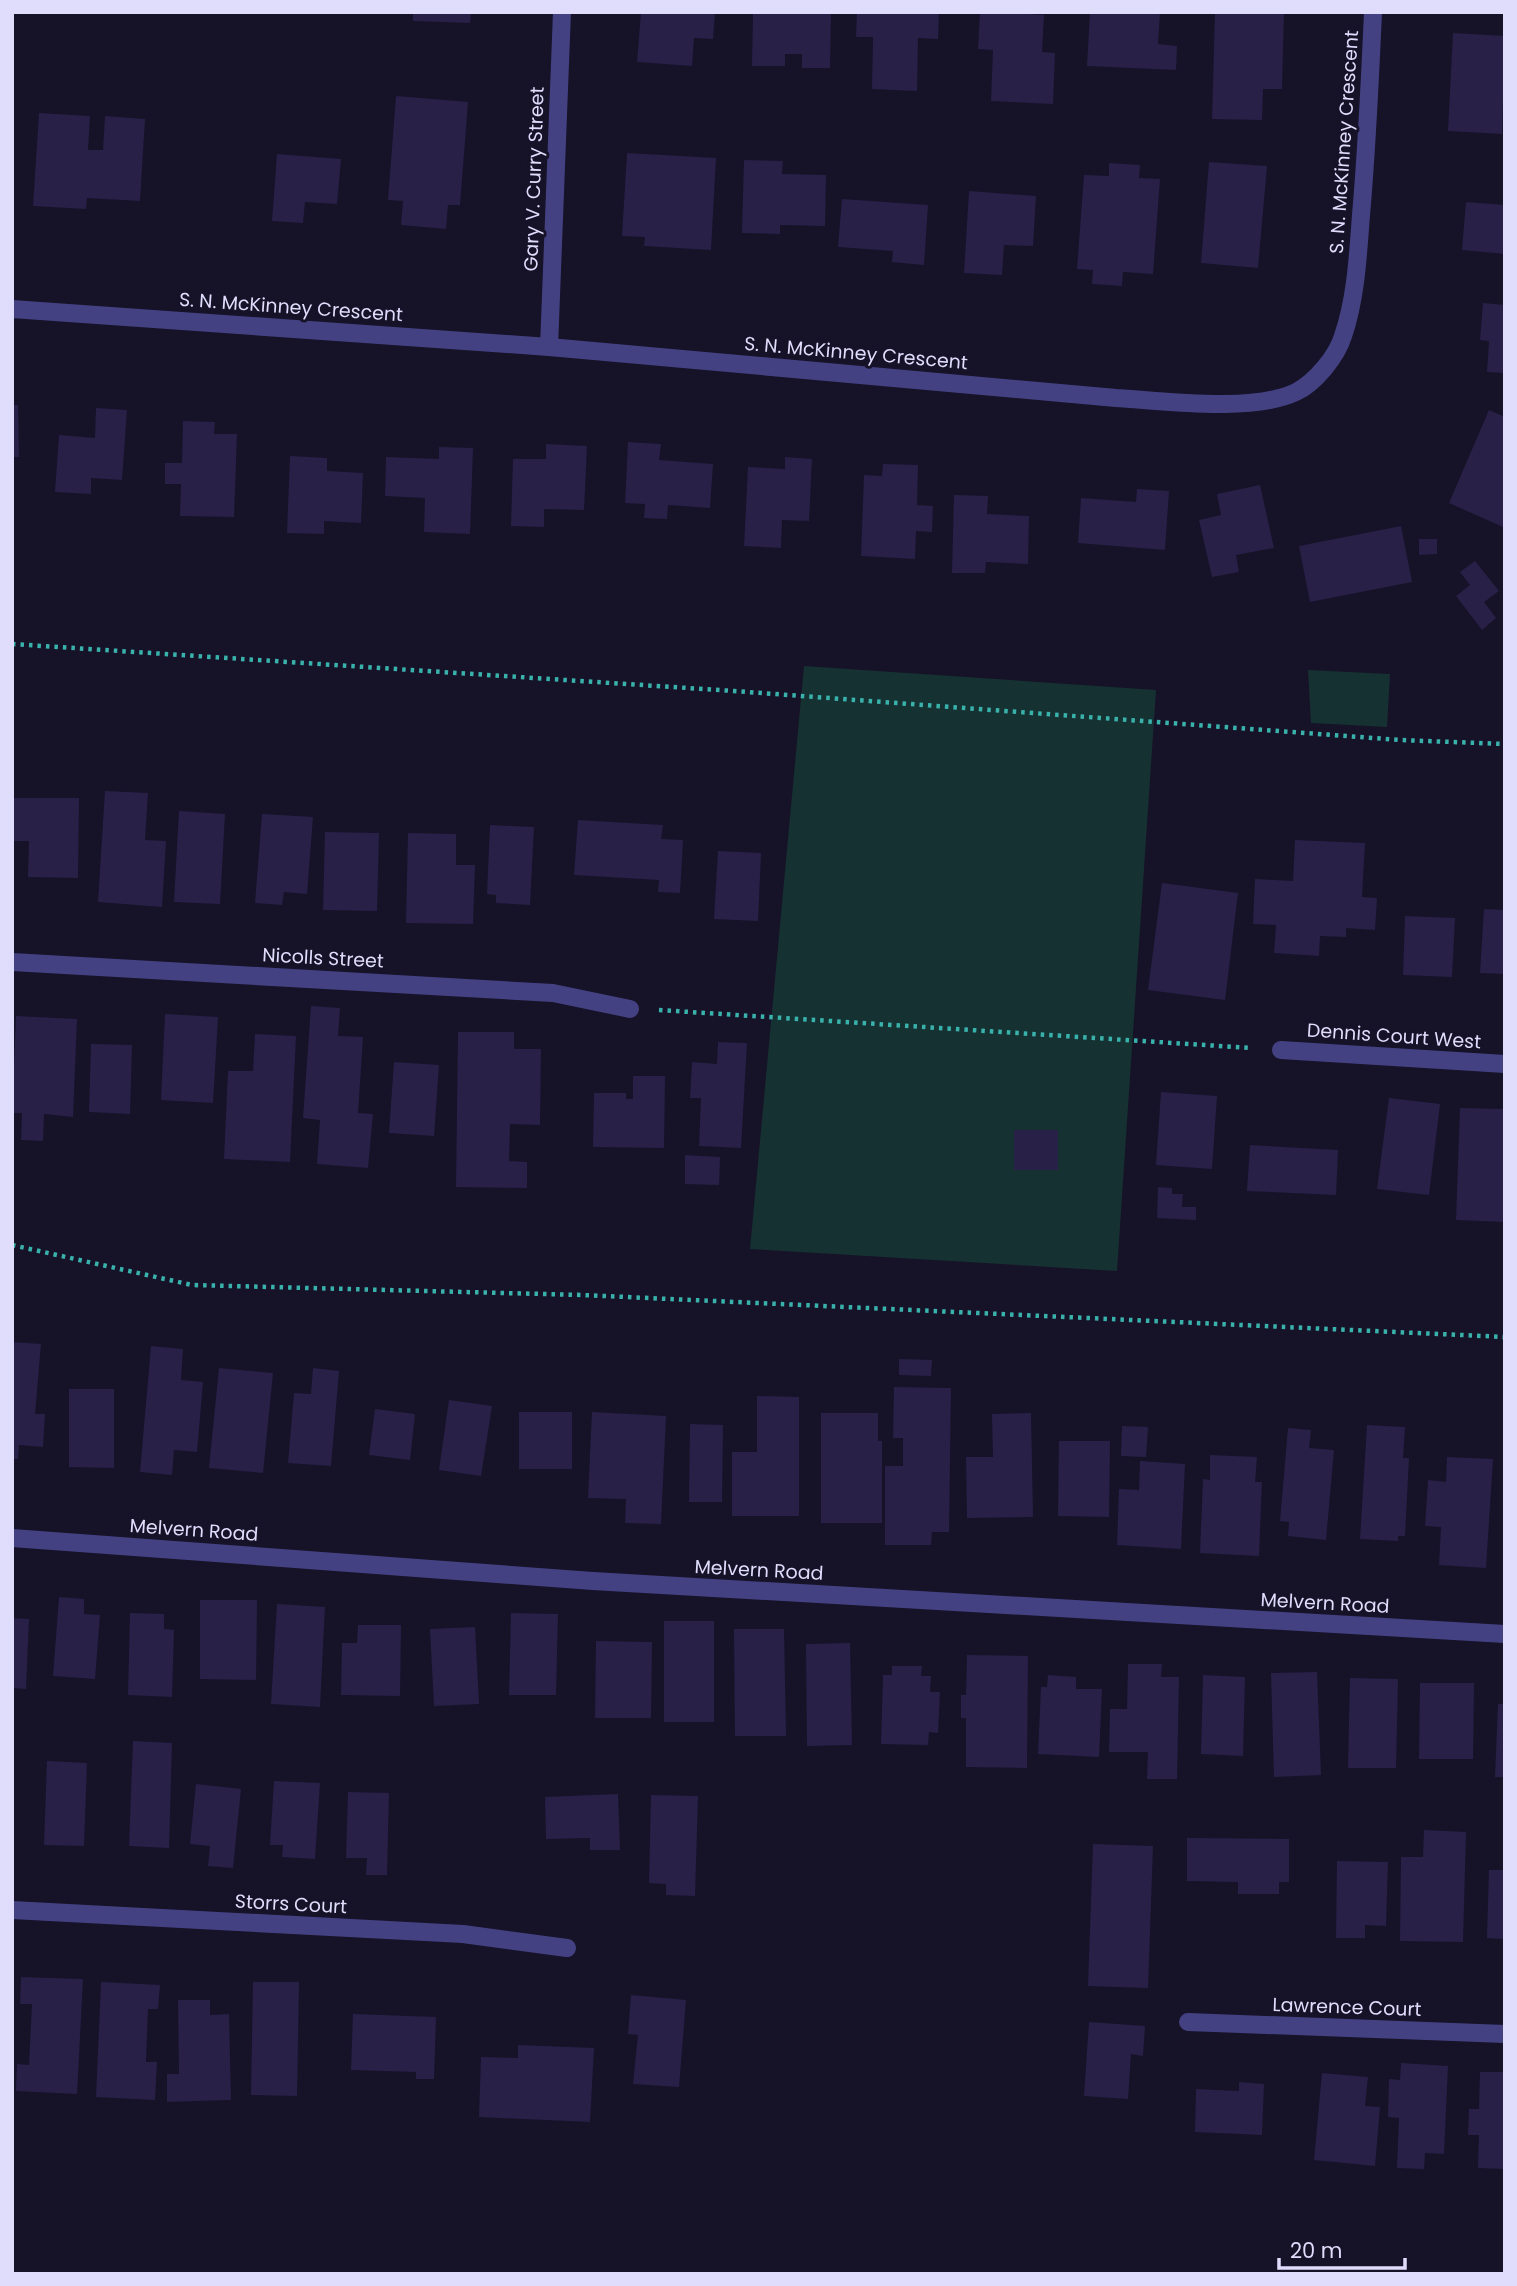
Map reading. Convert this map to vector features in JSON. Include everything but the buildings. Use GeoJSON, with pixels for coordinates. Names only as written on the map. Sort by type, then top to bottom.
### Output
{"type":"FeatureCollection","features":[{"type":"Feature","properties":{"kind":"street","name":"Gary V. Curry Street"},"geometry":{"type":"LineString","coordinates":[[549,347],[562,12]]}},
{"type":"Feature","properties":{"kind":"street","name":"S. N. McKinney Crescent"},"geometry":{"type":"LineString","coordinates":[[12,309],[549,347],[1193,403],[1252,403],[1297,392],[1327,367],[1340,345],[1353,296],[1368,133],[1373,12]]}},
{"type":"Feature","properties":{"kind":"street","name":"Nicolls Street"},"geometry":{"type":"LineString","coordinates":[[12,962],[553,993],[630,1009]]}},
{"type":"Feature","properties":{"kind":"street","name":"Dennis Court West"},"geometry":{"type":"LineString","coordinates":[[1281,1050],[1505,1064]]}},
{"type":"Feature","properties":{"kind":"street","name":"Melvern Road"},"geometry":{"type":"LineString","coordinates":[[12,1538],[593,1581],[1505,1634]]}},
{"type":"Feature","properties":{"kind":"street","name":"Storrs Court"},"geometry":{"type":"LineString","coordinates":[[12,1910],[463,1934],[567,1948]]}},
{"type":"Feature","properties":{"kind":"street","name":"Lawrence Court"},"geometry":{"type":"LineString","coordinates":[[1188,2022],[1505,2034]]}},
{"type":"Feature","properties":{"kind":"path"},"geometry":{"type":"LineString","coordinates":[[12,644],[721,690],[1373,738],[1505,744]]}},
{"type":"Feature","properties":{"kind":"path"},"geometry":{"type":"LineString","coordinates":[[630,1009],[1281,1050]]}},
{"type":"Feature","properties":{"kind":"path"},"geometry":{"type":"LineString","coordinates":[[12,1245],[192,1285],[596,1295],[1505,1337]]}},
{"type":"Feature","properties":{"kind":"green space"},"geometry":{"type":"Polygon","coordinates":[[[804,666],[1156,690],[1117,1271],[750,1249],[804,666]]]}},
{"type":"Feature","properties":{"kind":"green space"},"geometry":{"type":"Polygon","coordinates":[[[1308,670],[1390,674],[1387,727],[1311,723],[1308,670]]]}}]}
